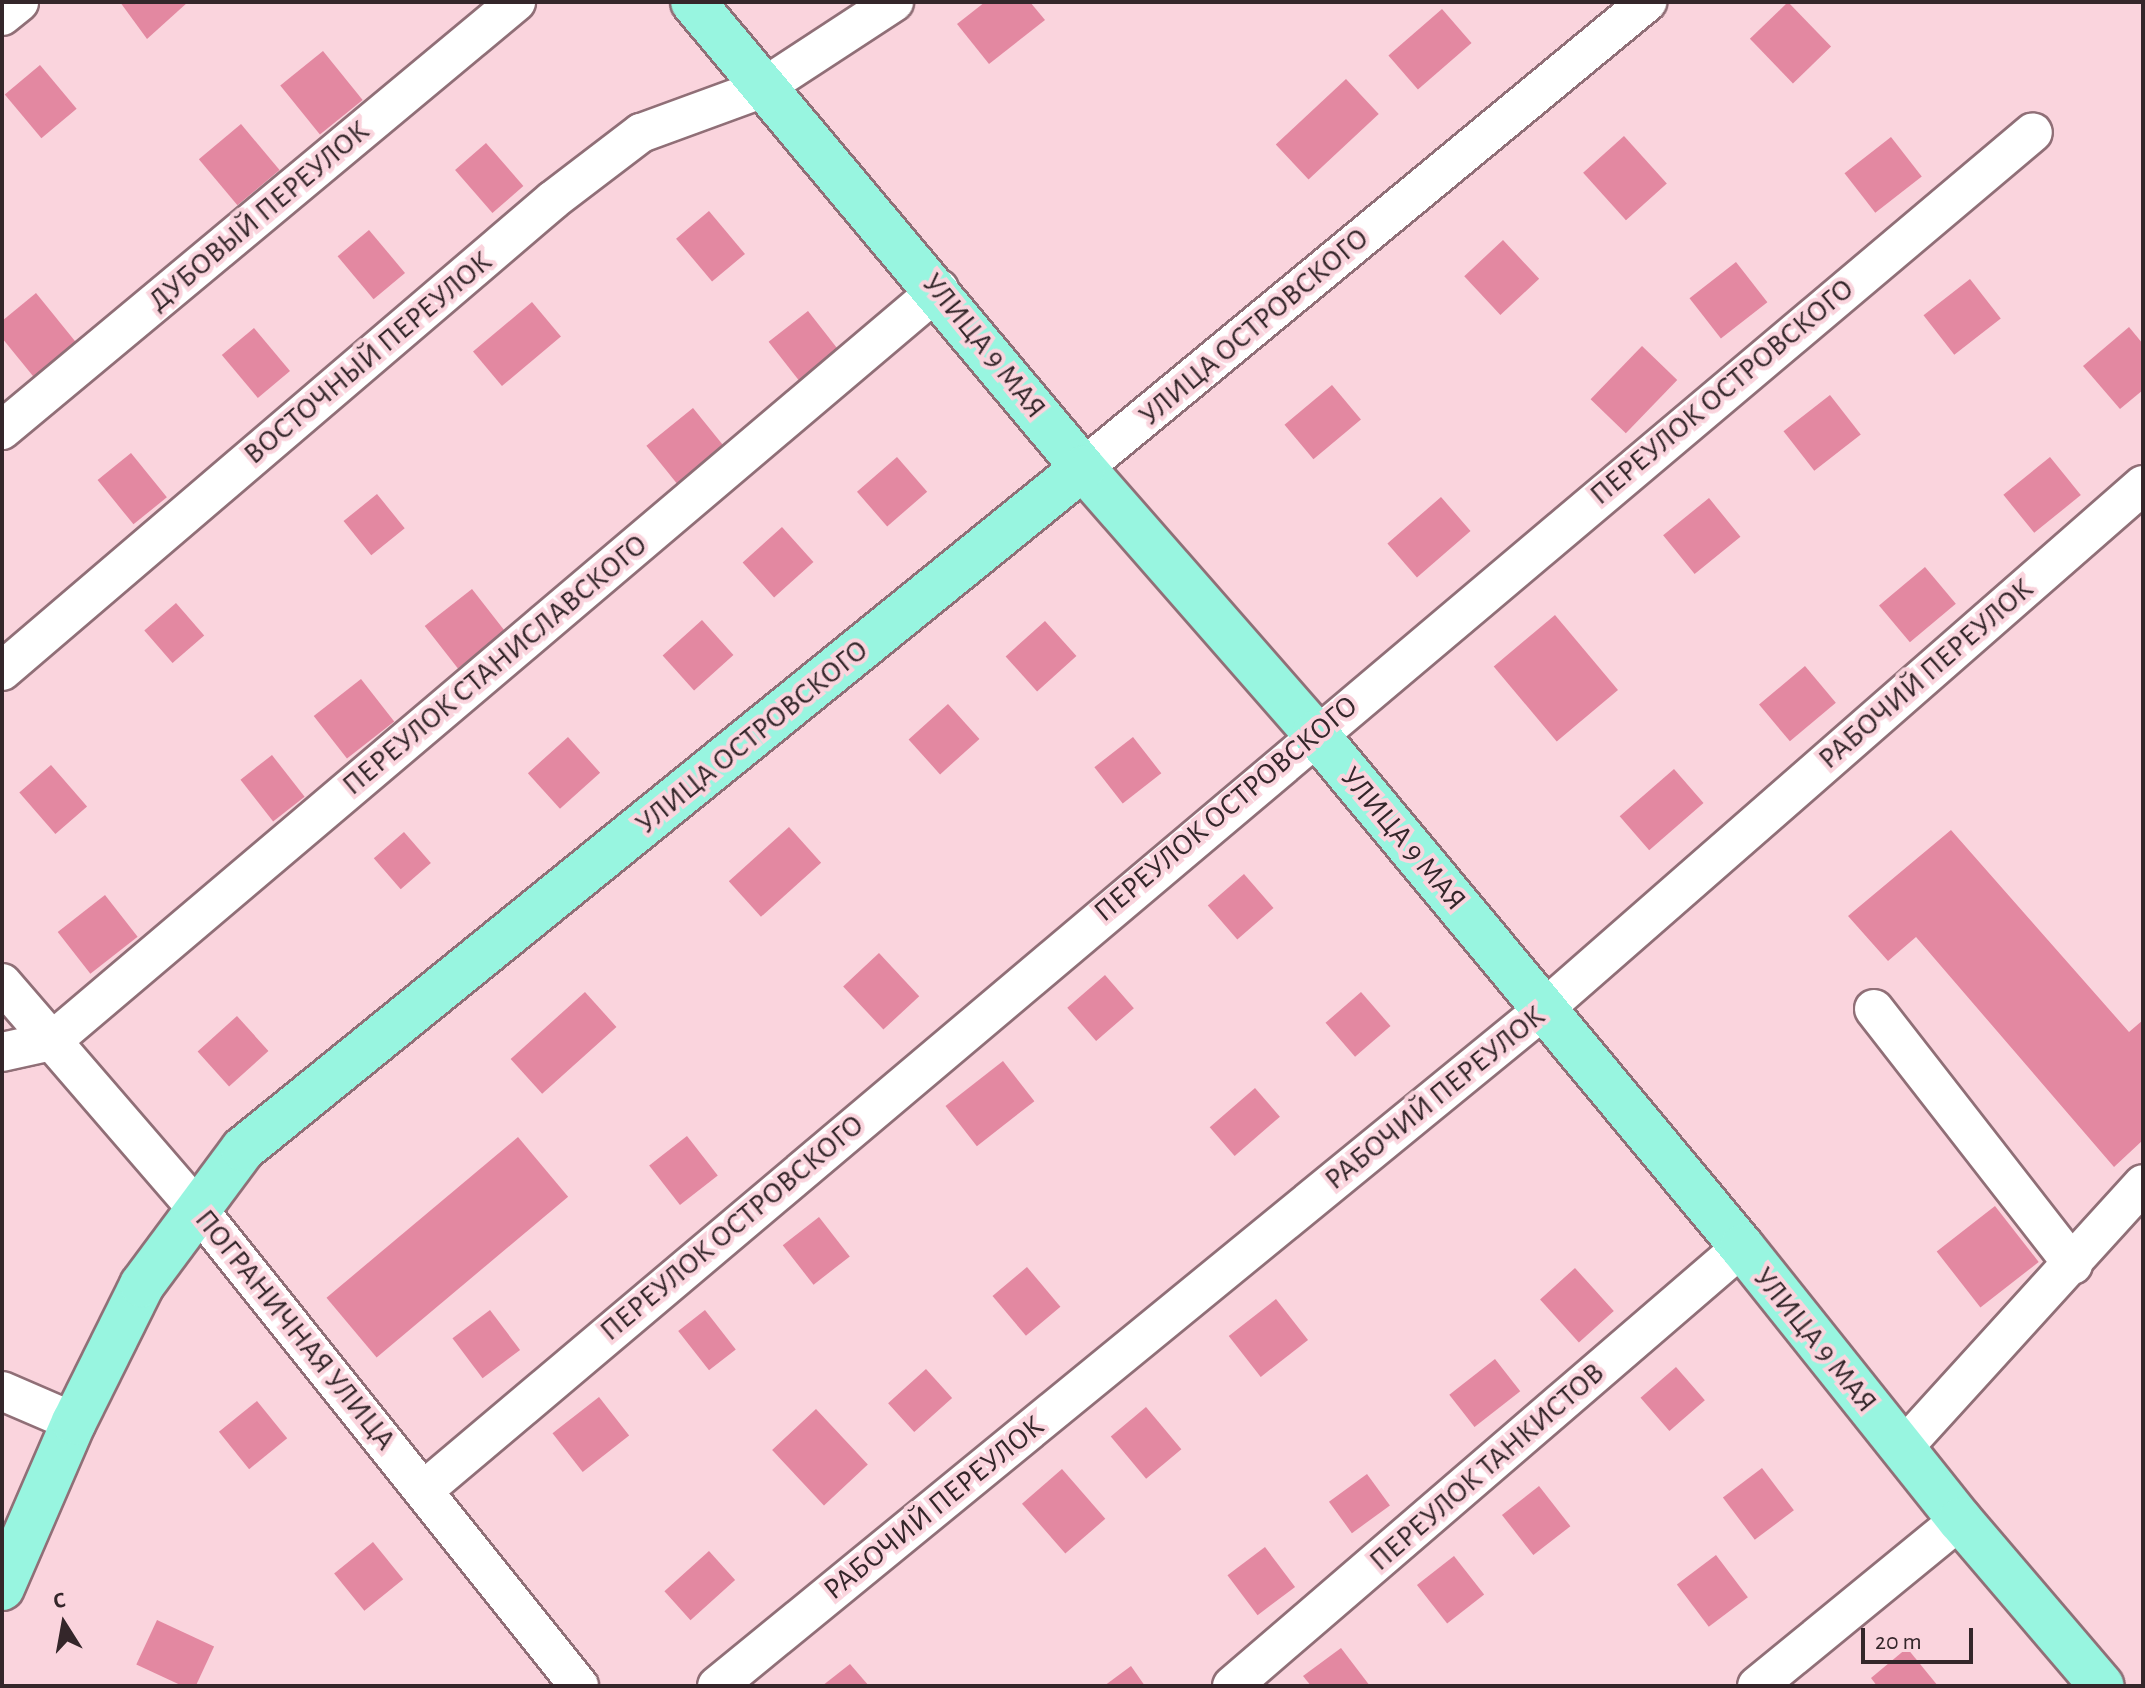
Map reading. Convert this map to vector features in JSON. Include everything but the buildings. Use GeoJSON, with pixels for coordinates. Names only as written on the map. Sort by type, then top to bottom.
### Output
{"type":"FeatureCollection","features":[{"type":"Feature","properties":{"kind":"main road","name":"УЛИЦА 9 МАЯ"},"geometry":{"type":"LineString","coordinates":[[693,2],[761,89],[939,289],[1083,468],[1315,733],[1742,1247],[1960,1520],[2102,1686]]}},
{"type":"Feature","properties":{"kind":"main road","name":"УЛИЦА ОСТРОВСКОГО"},"geometry":{"type":"LineString","coordinates":[[2,1588],[74,1422],[142,1285],[200,1212],[243,1149],[1083,468]]}},
{"type":"Feature","properties":{"kind":"street"},"geometry":{"type":"LineString","coordinates":[[2,16],[19,2]]}},
{"type":"Feature","properties":{"kind":"street","name":"ДУБОВЫЙ ПЕРЕУЛОК"},"geometry":{"type":"LineString","coordinates":[[2,430],[516,2]]}},
{"type":"Feature","properties":{"kind":"street","name":"ВОСТОЧНЫЙ ПЕРЕУЛОК"},"geometry":{"type":"LineString","coordinates":[[2,671],[553,200],[641,133],[761,89],[894,2]]}},
{"type":"Feature","properties":{"kind":"street","name":"УЛИЦА ОСТРОВСКОГО"},"geometry":{"type":"LineString","coordinates":[[1083,468],[1647,2]]}},
{"type":"Feature","properties":{"kind":"street","name":"ПЕРЕУЛОК ОСТРОВСКОГО"},"geometry":{"type":"LineString","coordinates":[[424,1490],[1315,733],[2033,132]]}},
{"type":"Feature","properties":{"kind":"street","name":"ПЕРЕУЛОК СТАНИСЛАВСКОГО"},"geometry":{"type":"LineString","coordinates":[[52,1041],[939,289]]}},
{"type":"Feature","properties":{"kind":"street","name":"РАБОЧИЙ ПЕРЕУЛОК"},"geometry":{"type":"LineString","coordinates":[[717,1686],[1544,1009],[2140,488]]}},
{"type":"Feature","properties":{"kind":"street","name":"ПОГРАНИЧНАЯ УЛИЦА"},"geometry":{"type":"LineString","coordinates":[[2,983],[200,1212],[579,1686]]}},
{"type":"Feature","properties":{"kind":"street"},"geometry":{"type":"LineString","coordinates":[[1874,1009],[2073,1265]]}},
{"type":"Feature","properties":{"kind":"street"},"geometry":{"type":"LineString","coordinates":[[2,1052],[52,1041]]}},
{"type":"Feature","properties":{"kind":"street"},"geometry":{"type":"LineString","coordinates":[[1902,1449],[2073,1265],[2143,1184]]}},
{"type":"Feature","properties":{"kind":"street","name":"ПЕРЕУЛОК ТАНКИСТОВ"},"geometry":{"type":"LineString","coordinates":[[1232,1686],[1742,1247]]}},
{"type":"Feature","properties":{"kind":"street"},"geometry":{"type":"LineString","coordinates":[[2,1391],[74,1422]]}},
{"type":"Feature","properties":{"kind":"street"},"geometry":{"type":"LineString","coordinates":[[1757,1686],[1960,1520]]}}]}
